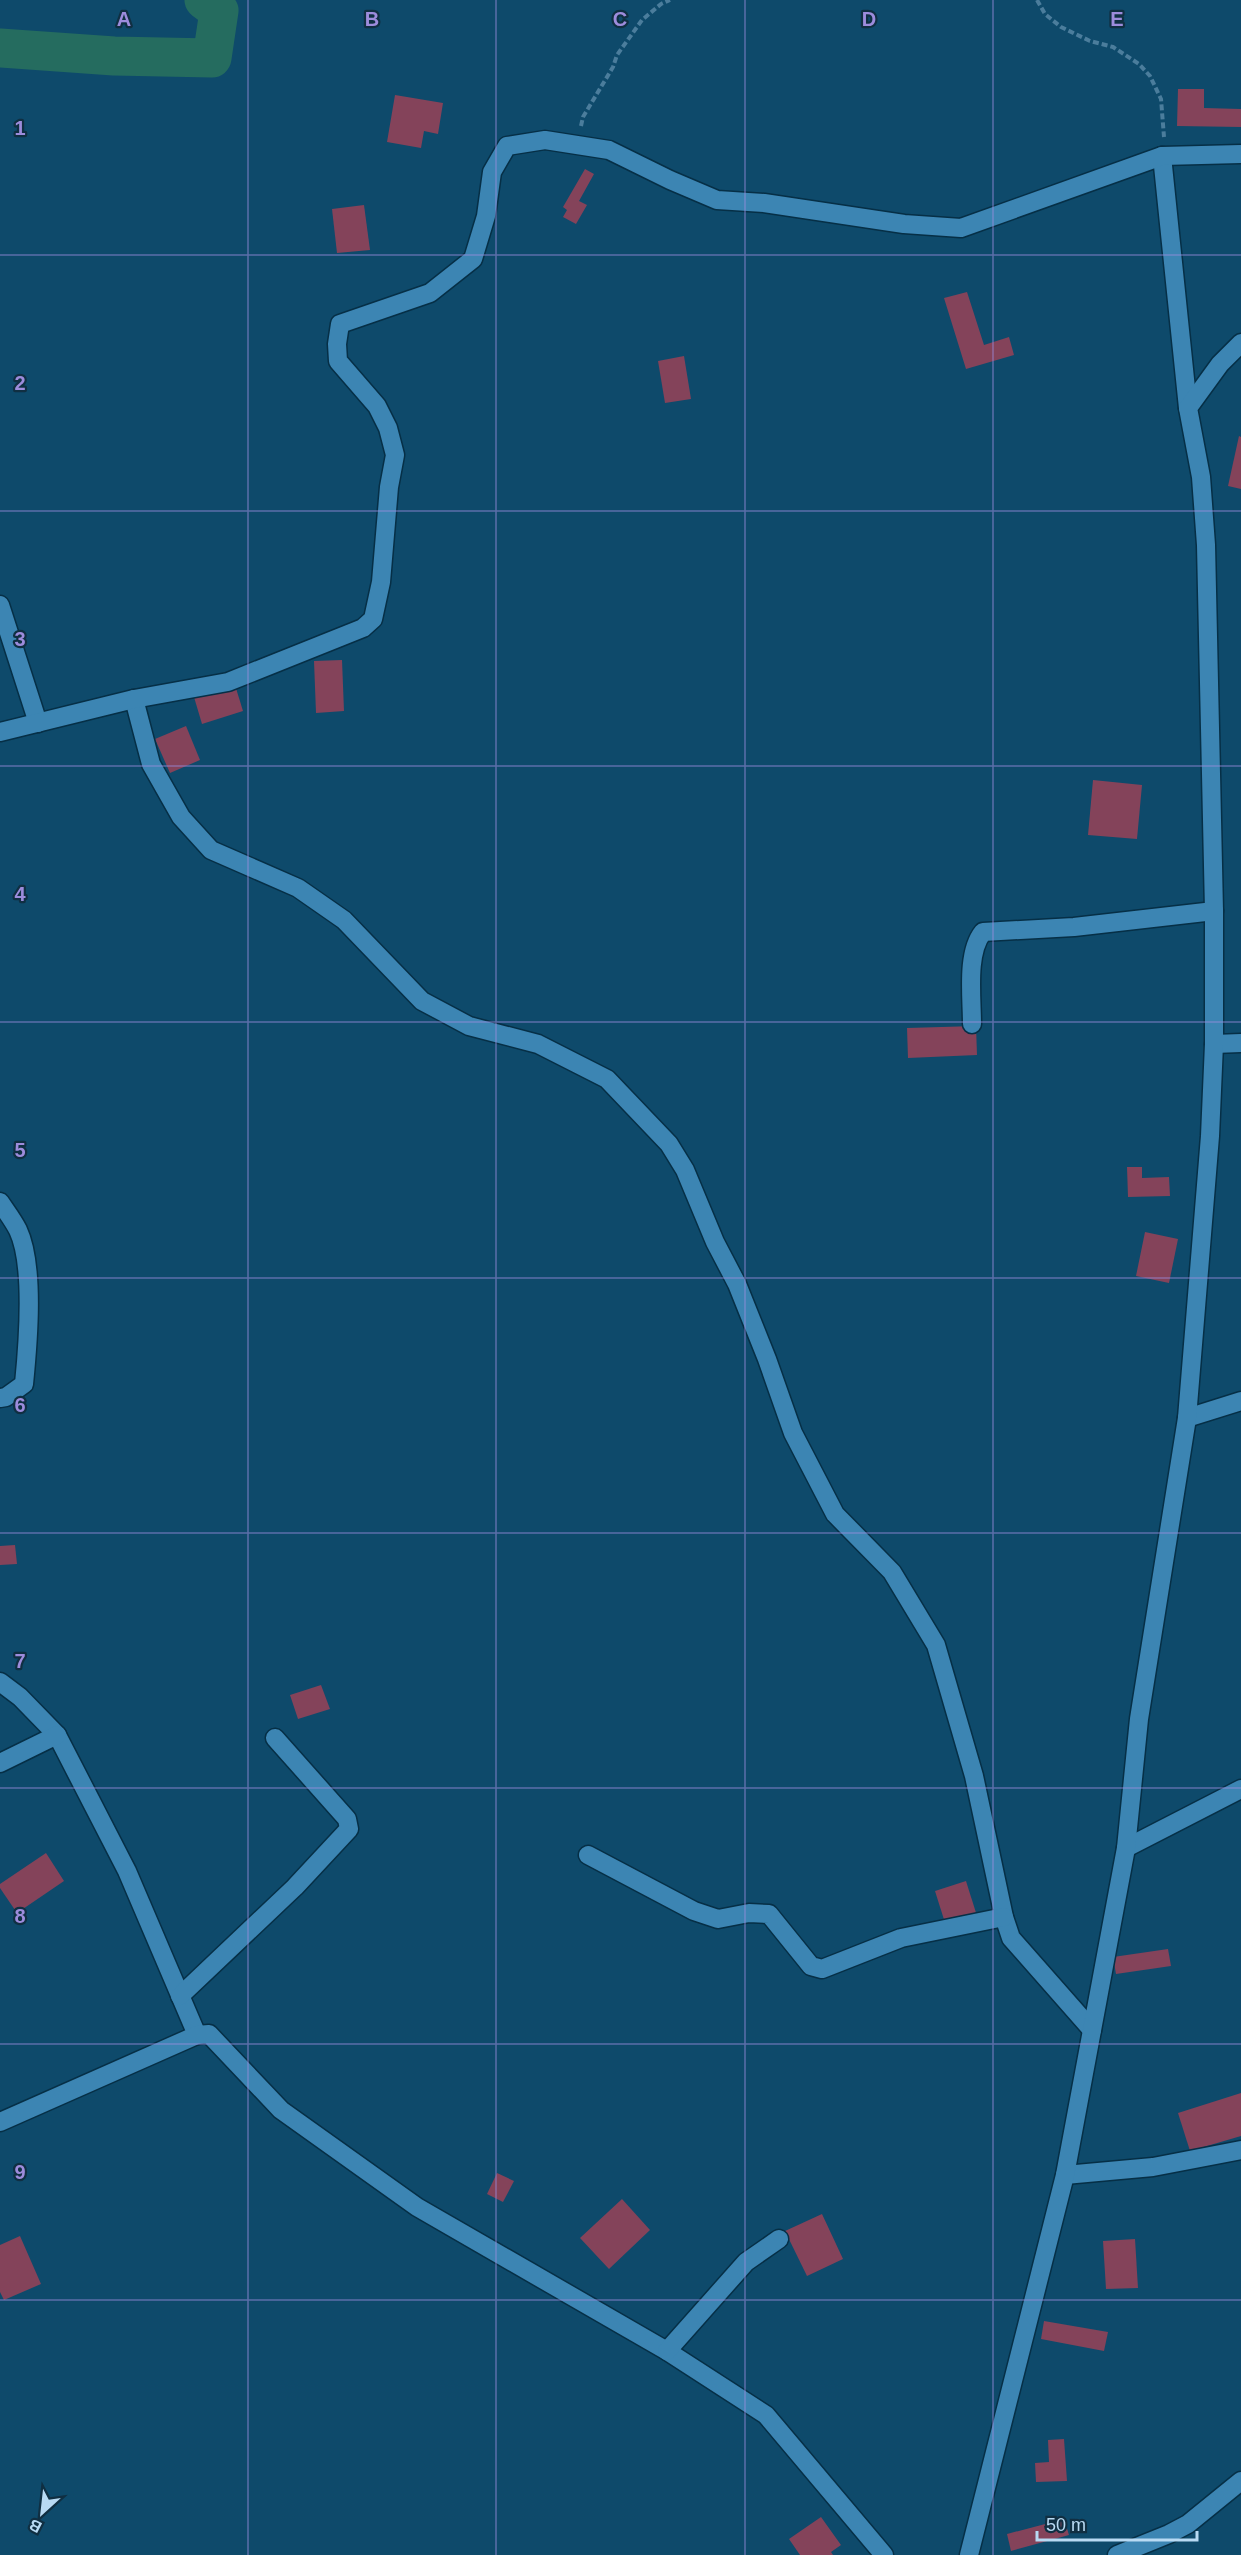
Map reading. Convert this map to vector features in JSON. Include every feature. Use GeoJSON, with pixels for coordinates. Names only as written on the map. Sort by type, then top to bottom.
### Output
{"type":"FeatureCollection","features":[{"type":"Feature","properties":{"kind":"street"},"geometry":{"type":"LineString","coordinates":[[0,732],[134,699],[228,682],[363,628],[373,619],[381,582],[389,488],[395,455],[388,428],[377,406],[338,362],[339,324],[430,293],[472,259],[486,216],[492,172],[507,146],[545,140],[609,150],[717,200],[764,203],[904,224],[961,228],[1162,156],[1241,154]]}},
{"type":"Feature","properties":{"kind":"street"},"geometry":{"type":"LineString","coordinates":[[970,2555],[1065,2175],[1126,1848],[1139,1719],[1186,1418],[1210,1136],[1214,1044],[1214,911],[1206,545],[1201,477],[1188,408],[1162,156]]}},
{"type":"Feature","properties":{"kind":"street"},"geometry":{"type":"LineString","coordinates":[[1188,408],[1220,364],[1238,349]]}},
{"type":"Feature","properties":{"kind":"street"},"geometry":{"type":"LineString","coordinates":[[0,605],[38,723]]}},
{"type":"Feature","properties":{"kind":"street"},"geometry":{"type":"LineString","coordinates":[[134,699],[151,764],[181,817],[211,850],[298,888],[344,920],[422,1000],[468,1026],[538,1044],[607,1079],[669,1144],[685,1170],[715,1242],[737,1284],[793,1433],[835,1514],[892,1572],[936,1645],[974,1776],[1004,1917],[1011,1938],[1092,2030]]}},
{"type":"Feature","properties":{"kind":"street"},"geometry":{"type":"LineString","coordinates":[[972,1024],[973,955],[975,942],[983,932],[1074,927],[1214,911]]}},
{"type":"Feature","properties":{"kind":"street"},"geometry":{"type":"LineString","coordinates":[[1214,1044],[1241,1043]]}},
{"type":"Feature","properties":{"kind":"street"},"geometry":{"type":"LineString","coordinates":[[0,1202],[18,1231],[26,1262],[29,1329],[24,1384],[6,1397],[0,1398]]}},
{"type":"Feature","properties":{"kind":"street"},"geometry":{"type":"LineString","coordinates":[[1186,1418],[1241,1401]]}},
{"type":"Feature","properties":{"kind":"street"},"geometry":{"type":"LineString","coordinates":[[0,1682],[20,1697],[57,1735],[127,1871],[197,2035]]}},
{"type":"Feature","properties":{"kind":"street"},"geometry":{"type":"LineString","coordinates":[[0,1763],[57,1735]]}},
{"type":"Feature","properties":{"kind":"street"},"geometry":{"type":"LineString","coordinates":[[180,1996],[295,1887],[349,1829],[347,1819],[274,1738]]}},
{"type":"Feature","properties":{"kind":"street"},"geometry":{"type":"LineString","coordinates":[[1126,1848],[1241,1789]]}},
{"type":"Feature","properties":{"kind":"street"},"geometry":{"type":"LineString","coordinates":[[588,1855],[694,1911],[718,1918],[748,1913],[769,1914],[811,1966],[822,1969],[902,1938],[1004,1917]]}},
{"type":"Feature","properties":{"kind":"street"},"geometry":{"type":"LineString","coordinates":[[0,2121],[197,2035],[209,2034],[281,2110],[417,2207],[667,2350],[766,2415],[884,2555]]}},
{"type":"Feature","properties":{"kind":"street"},"geometry":{"type":"LineString","coordinates":[[1065,2175],[1153,2167],[1241,2150]]}},
{"type":"Feature","properties":{"kind":"street"},"geometry":{"type":"LineString","coordinates":[[667,2350],[746,2262],[779,2239]]}},
{"type":"Feature","properties":{"kind":"street"},"geometry":{"type":"LineString","coordinates":[[1117,2555],[1188,2524],[1241,2481]]}},
{"type":"Feature","properties":{"kind":"path"},"geometry":{"type":"LineString","coordinates":[[577,145],[583,117],[613,67],[617,55],[642,20],[661,4],[670,0]]}},
{"type":"Feature","properties":{"kind":"path"},"geometry":{"type":"LineString","coordinates":[[1037,0],[1045,14],[1061,27],[1090,41],[1113,47],[1139,64],[1150,76],[1161,99],[1165,129],[1162,156]]}},
{"type":"Feature","properties":{"kind":"building"},"geometry":{"type":"Polygon","coordinates":[[[1178,89],[1204,89],[1204,108],[1241,109],[1241,127],[1177,126],[1178,89]]]}},
{"type":"Feature","properties":{"kind":"building"},"geometry":{"type":"Polygon","coordinates":[[[395,95],[443,103],[438,134],[424,131],[421,148],[387,142],[395,95]]]}},
{"type":"Feature","properties":{"kind":"building"},"geometry":{"type":"Polygon","coordinates":[[[585,169],[594,174],[579,201],[587,205],[576,224],[563,217],[567,210],[563,207],[585,169]]]}},
{"type":"Feature","properties":{"kind":"building"},"geometry":{"type":"Polygon","coordinates":[[[364,205],[370,250],[337,253],[332,209],[364,205]]]}},
{"type":"Feature","properties":{"kind":"building"},"geometry":{"type":"Polygon","coordinates":[[[967,292],[984,345],[1009,337],[1014,355],[966,369],[944,298],[967,292]]]}},
{"type":"Feature","properties":{"kind":"building"},"geometry":{"type":"Polygon","coordinates":[[[684,356],[691,399],[665,403],[658,361],[684,356]]]}},
{"type":"Feature","properties":{"kind":"building"},"geometry":{"type":"Polygon","coordinates":[[[1239,436],[1241,437],[1241,489],[1228,486],[1239,436]]]}},
{"type":"Feature","properties":{"kind":"building"},"geometry":{"type":"Polygon","coordinates":[[[342,660],[344,711],[316,713],[314,661],[342,660]]]}},
{"type":"Feature","properties":{"kind":"building"},"geometry":{"type":"Polygon","coordinates":[[[235,685],[243,711],[202,724],[194,697],[235,685]]]}},
{"type":"Feature","properties":{"kind":"building"},"geometry":{"type":"Polygon","coordinates":[[[186,726],[200,760],[170,773],[155,739],[186,726]]]}},
{"type":"Feature","properties":{"kind":"building"},"geometry":{"type":"Polygon","coordinates":[[[1093,780],[1142,785],[1137,839],[1088,835],[1093,780]]]}},
{"type":"Feature","properties":{"kind":"building"},"geometry":{"type":"Polygon","coordinates":[[[976,1026],[977,1055],[908,1058],[907,1028],[976,1026]]]}},
{"type":"Feature","properties":{"kind":"building"},"geometry":{"type":"Polygon","coordinates":[[[1127,1167],[1142,1167],[1142,1178],[1169,1177],[1170,1196],[1128,1197],[1127,1167]]]}},
{"type":"Feature","properties":{"kind":"building"},"geometry":{"type":"Polygon","coordinates":[[[1145,1232],[1178,1239],[1169,1283],[1136,1276],[1145,1232]]]}},
{"type":"Feature","properties":{"kind":"building"},"geometry":{"type":"Polygon","coordinates":[[[15,1545],[17,1564],[0,1565],[0,1546],[15,1545]]]}},
{"type":"Feature","properties":{"kind":"building"},"geometry":{"type":"Polygon","coordinates":[[[321,1685],[330,1709],[298,1719],[290,1695],[321,1685]]]}},
{"type":"Feature","properties":{"kind":"building"},"geometry":{"type":"Polygon","coordinates":[[[46,1853],[64,1881],[17,1913],[0,1888],[0,1884],[46,1853]]]}},
{"type":"Feature","properties":{"kind":"building"},"geometry":{"type":"Polygon","coordinates":[[[966,1881],[977,1916],[946,1926],[935,1891],[966,1881]]]}},
{"type":"Feature","properties":{"kind":"building"},"geometry":{"type":"Polygon","coordinates":[[[1168,1949],[1171,1966],[1116,1974],[1113,1957],[1168,1949]]]}},
{"type":"Feature","properties":{"kind":"building"},"geometry":{"type":"Polygon","coordinates":[[[1241,2093],[1241,2136],[1190,2151],[1178,2113],[1241,2093]]]}},
{"type":"Feature","properties":{"kind":"building"},"geometry":{"type":"Polygon","coordinates":[[[497,2173],[514,2181],[503,2202],[487,2194],[497,2173]]]}},
{"type":"Feature","properties":{"kind":"building"},"geometry":{"type":"Polygon","coordinates":[[[622,2199],[650,2230],[609,2269],[580,2238],[622,2199]]]}},
{"type":"Feature","properties":{"kind":"building"},"geometry":{"type":"Polygon","coordinates":[[[822,2214],[843,2259],[807,2276],[785,2231],[822,2214]]]}},
{"type":"Feature","properties":{"kind":"building"},"geometry":{"type":"Polygon","coordinates":[[[20,2236],[41,2284],[4,2300],[0,2292],[0,2245],[20,2236]]]}},
{"type":"Feature","properties":{"kind":"building"},"geometry":{"type":"Polygon","coordinates":[[[1135,2239],[1138,2288],[1106,2289],[1103,2241],[1135,2239]]]}},
{"type":"Feature","properties":{"kind":"building"},"geometry":{"type":"Polygon","coordinates":[[[1044,2321],[1108,2332],[1104,2351],[1041,2339],[1044,2321]]]}},
{"type":"Feature","properties":{"kind":"building"},"geometry":{"type":"Polygon","coordinates":[[[1064,2439],[1067,2481],[1036,2482],[1035,2463],[1049,2462],[1048,2440],[1064,2439]]]}},
{"type":"Feature","properties":{"kind":"building"},"geometry":{"type":"Polygon","coordinates":[[[821,2517],[841,2545],[831,2552],[833,2555],[800,2555],[789,2539],[821,2517]]]}},
{"type":"Feature","properties":{"kind":"building"},"geometry":{"type":"Polygon","coordinates":[[[1064,2519],[1069,2535],[1011,2551],[1007,2534],[1064,2519]]]}},
{"type":"Feature","properties":{"kind":"waterway"},"geometry":{"type":"LineString","coordinates":[[0,48],[114,56],[212,58],[219,11],[204,0]]}}]}
